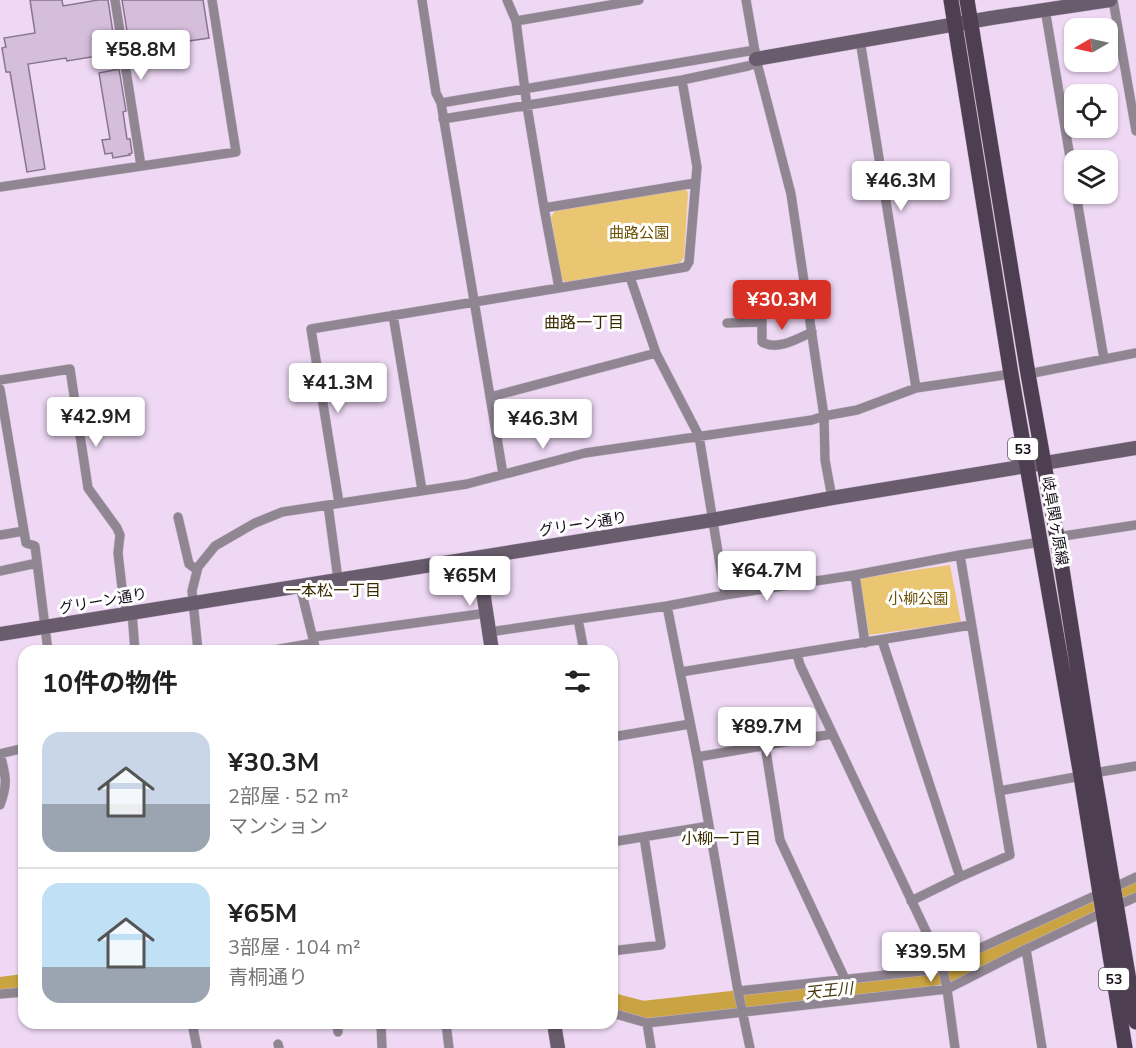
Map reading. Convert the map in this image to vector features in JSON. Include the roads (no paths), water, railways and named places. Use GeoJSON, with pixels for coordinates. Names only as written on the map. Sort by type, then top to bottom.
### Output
{"type":"FeatureCollection","features":[{"type":"Feature","properties":{"kind":"main road","name":"岐阜関ヶ原線"},"geometry":{"type":"LineString","coordinates":[[951,0],[963,22],[1057,537],[1087,775]]}},
{"type":"Feature","properties":{"kind":"main road","name":"岐阜関ヶ原線"},"geometry":{"type":"LineString","coordinates":[[967,0],[963,22],[1011,374],[1040,542],[1087,775],[1108,900],[1125,1048]]}},
{"type":"Feature","properties":{"kind":"main road","name":"岐阜関ヶ原線"},"geometry":{"type":"LineString","coordinates":[[1108,900],[1136,1022]]}},
{"type":"Feature","properties":{"kind":"street"},"geometry":{"type":"LineString","coordinates":[[115,0],[141,166]]}},
{"type":"Feature","properties":{"kind":"street"},"geometry":{"type":"LineString","coordinates":[[0,187],[236,152],[212,0]]}},
{"type":"Feature","properties":{"kind":"street"},"geometry":{"type":"LineString","coordinates":[[422,0],[436,93],[441,103],[503,474]]}},
{"type":"Feature","properties":{"kind":"street"},"geometry":{"type":"LineString","coordinates":[[507,0],[516,21],[527,106],[559,288]]}},
{"type":"Feature","properties":{"kind":"street"},"geometry":{"type":"LineString","coordinates":[[577,0],[578,11]]}},
{"type":"Feature","properties":{"kind":"street"},"geometry":{"type":"LineString","coordinates":[[516,21],[639,0]]}},
{"type":"Feature","properties":{"kind":"street"},"geometry":{"type":"LineString","coordinates":[[746,0],[756,57],[788,177],[824,416],[825,460],[832,498]]}},
{"type":"Feature","properties":{"kind":"street"},"geometry":{"type":"LineString","coordinates":[[441,103],[756,57],[963,22],[1112,0],[1136,131]]}},
{"type":"Feature","properties":{"kind":"street"},"geometry":{"type":"LineString","coordinates":[[1045,9],[1069,150]]}},
{"type":"Feature","properties":{"kind":"street"},"geometry":{"type":"LineString","coordinates":[[860,40],[916,388]]}},
{"type":"Feature","properties":{"kind":"street"},"geometry":{"type":"LineString","coordinates":[[443,120],[682,80],[748,66],[756,57]]}},
{"type":"Feature","properties":{"kind":"street"},"geometry":{"type":"LineString","coordinates":[[339,503],[311,329],[686,267],[689,262],[697,167],[682,80]]}},
{"type":"Feature","properties":{"kind":"street"},"geometry":{"type":"LineString","coordinates":[[544,208],[695,183]]}},
{"type":"Feature","properties":{"kind":"street"},"geometry":{"type":"LineString","coordinates":[[1078,204],[1104,358]]}},
{"type":"Feature","properties":{"kind":"street"},"geometry":{"type":"LineString","coordinates":[[630,277],[656,352],[699,436],[725,595]]}},
{"type":"Feature","properties":{"kind":"street"},"geometry":{"type":"LineString","coordinates":[[393,315],[422,490]]}},
{"type":"Feature","properties":{"kind":"street"},"geometry":{"type":"LineString","coordinates":[[728,323],[762,317],[762,342],[767,345],[788,344],[812,332]]}},
{"type":"Feature","properties":{"kind":"street"},"geometry":{"type":"LineString","coordinates":[[490,397],[656,352]]}},
{"type":"Feature","properties":{"kind":"street"},"geometry":{"type":"LineString","coordinates":[[1028,374],[1136,353]]}},
{"type":"Feature","properties":{"kind":"street"},"geometry":{"type":"LineString","coordinates":[[0,380],[70,369],[88,488],[120,535],[118,553],[134,645]]}},
{"type":"Feature","properties":{"kind":"street"},"geometry":{"type":"LineString","coordinates":[[197,645],[192,591],[198,567],[215,546],[255,523],[282,512],[467,484],[585,453],[812,420],[857,410],[916,388],[1011,374]]}},
{"type":"Feature","properties":{"kind":"street"},"geometry":{"type":"LineString","coordinates":[[0,389],[26,543],[35,546],[47,645]]}},
{"type":"Feature","properties":{"kind":"street","name":"グリーン通り"},"geometry":{"type":"LineString","coordinates":[[0,634],[712,520],[1136,448]]}},
{"type":"Feature","properties":{"kind":"street"},"geometry":{"type":"LineString","coordinates":[[0,459],[12,457]]}},
{"type":"Feature","properties":{"kind":"street"},"geometry":{"type":"LineString","coordinates":[[328,505],[338,579]]}},
{"type":"Feature","properties":{"kind":"street"},"geometry":{"type":"LineString","coordinates":[[178,517],[189,564],[197,570]]}},
{"type":"Feature","properties":{"kind":"street"},"geometry":{"type":"LineString","coordinates":[[1057,537],[1136,525]]}},
{"type":"Feature","properties":{"kind":"street"},"geometry":{"type":"LineString","coordinates":[[0,535],[24,531]]}},
{"type":"Feature","properties":{"kind":"street"},"geometry":{"type":"LineString","coordinates":[[489,632],[667,606],[1040,542]]}},
{"type":"Feature","properties":{"kind":"street"},"geometry":{"type":"LineString","coordinates":[[911,901],[1010,855],[960,555]]}},
{"type":"Feature","properties":{"kind":"street"},"geometry":{"type":"LineString","coordinates":[[478,558],[491,645]]}},
{"type":"Feature","properties":{"kind":"street"},"geometry":{"type":"LineString","coordinates":[[0,571],[37,563]]}},
{"type":"Feature","properties":{"kind":"street"},"geometry":{"type":"LineString","coordinates":[[855,575],[866,643]]}},
{"type":"Feature","properties":{"kind":"street"},"geometry":{"type":"LineString","coordinates":[[300,586],[314,644],[487,613]]}},
{"type":"Feature","properties":{"kind":"street"},"geometry":{"type":"LineString","coordinates":[[667,606],[750,1048]]}},
{"type":"Feature","properties":{"kind":"street"},"geometry":{"type":"LineString","coordinates":[[578,619],[583,645]]}},
{"type":"Feature","properties":{"kind":"street"},"geometry":{"type":"LineString","coordinates":[[681,672],[971,625]]}},
{"type":"Feature","properties":{"kind":"street"},"geometry":{"type":"LineString","coordinates":[[882,640],[960,877]]}},
{"type":"Feature","properties":{"kind":"street"},"geometry":{"type":"LineString","coordinates":[[797,654],[800,666],[942,965],[955,1048]]}},
{"type":"Feature","properties":{"kind":"street"},"geometry":{"type":"LineString","coordinates":[[618,735],[690,724]]}},
{"type":"Feature","properties":{"kind":"street"},"geometry":{"type":"LineString","coordinates":[[697,757],[832,734]]}},
{"type":"Feature","properties":{"kind":"street"},"geometry":{"type":"LineString","coordinates":[[765,745],[780,840],[845,979]]}},
{"type":"Feature","properties":{"kind":"street"},"geometry":{"type":"LineString","coordinates":[[0,805],[6,789],[5,772],[0,754],[18,750]]}},
{"type":"Feature","properties":{"kind":"street"},"geometry":{"type":"LineString","coordinates":[[999,791],[1136,766]]}},
{"type":"Feature","properties":{"kind":"street"},"geometry":{"type":"LineString","coordinates":[[618,841],[709,826]]}},
{"type":"Feature","properties":{"kind":"street"},"geometry":{"type":"LineString","coordinates":[[618,950],[661,945],[644,837]]}},
{"type":"Feature","properties":{"kind":"street"},"geometry":{"type":"LineString","coordinates":[[618,1015],[647,1023],[947,989],[1026,949],[1108,900],[1136,877]]}},
{"type":"Feature","properties":{"kind":"street"},"geometry":{"type":"LineString","coordinates":[[738,991],[932,970],[1108,900],[1136,897]]}},
{"type":"Feature","properties":{"kind":"street"},"geometry":{"type":"LineString","coordinates":[[1026,949],[1042,1048]]}},
{"type":"Feature","properties":{"kind":"street"},"geometry":{"type":"LineString","coordinates":[[0,994],[18,992]]}},
{"type":"Feature","properties":{"kind":"street"},"geometry":{"type":"LineString","coordinates":[[647,1023],[651,1048]]}},
{"type":"Feature","properties":{"kind":"street"},"geometry":{"type":"LineString","coordinates":[[193,1029],[197,1048]]}},
{"type":"Feature","properties":{"kind":"street"},"geometry":{"type":"LineString","coordinates":[[381,1029],[382,1048]]}},
{"type":"Feature","properties":{"kind":"street"},"geometry":{"type":"LineString","coordinates":[[447,1029],[449,1048]]}},
{"type":"Feature","properties":{"kind":"street"},"geometry":{"type":"LineString","coordinates":[[555,1029],[558,1048]]}},
{"type":"Feature","properties":{"kind":"waterway","name":"天王川"},"geometry":{"type":"LineString","coordinates":[[618,1005],[643,1011],[915,980],[947,973],[1136,887]]}},
{"type":"Feature","properties":{"kind":"waterway","name":"天王川"},"geometry":{"type":"LineString","coordinates":[[0,987],[18,985]]}},
{"type":"Feature","properties":{"kind":"district","name":"曲路一丁目"},"geometry":{"type":"Point","coordinates":[584,322]}},
{"type":"Feature","properties":{"kind":"district","name":"一本松一丁目"},"geometry":{"type":"Point","coordinates":[333,590]}},
{"type":"Feature","properties":{"kind":"district","name":"小柳一丁目"},"geometry":{"type":"Point","coordinates":[721,838]}},
{"type":"Feature","properties":{"kind":"park label","name":"曲路公園"},"geometry":{"type":"Point","coordinates":[639,233]}},
{"type":"Feature","properties":{"kind":"park label","name":"小柳公園"},"geometry":{"type":"Point","coordinates":[918,599]}}]}
